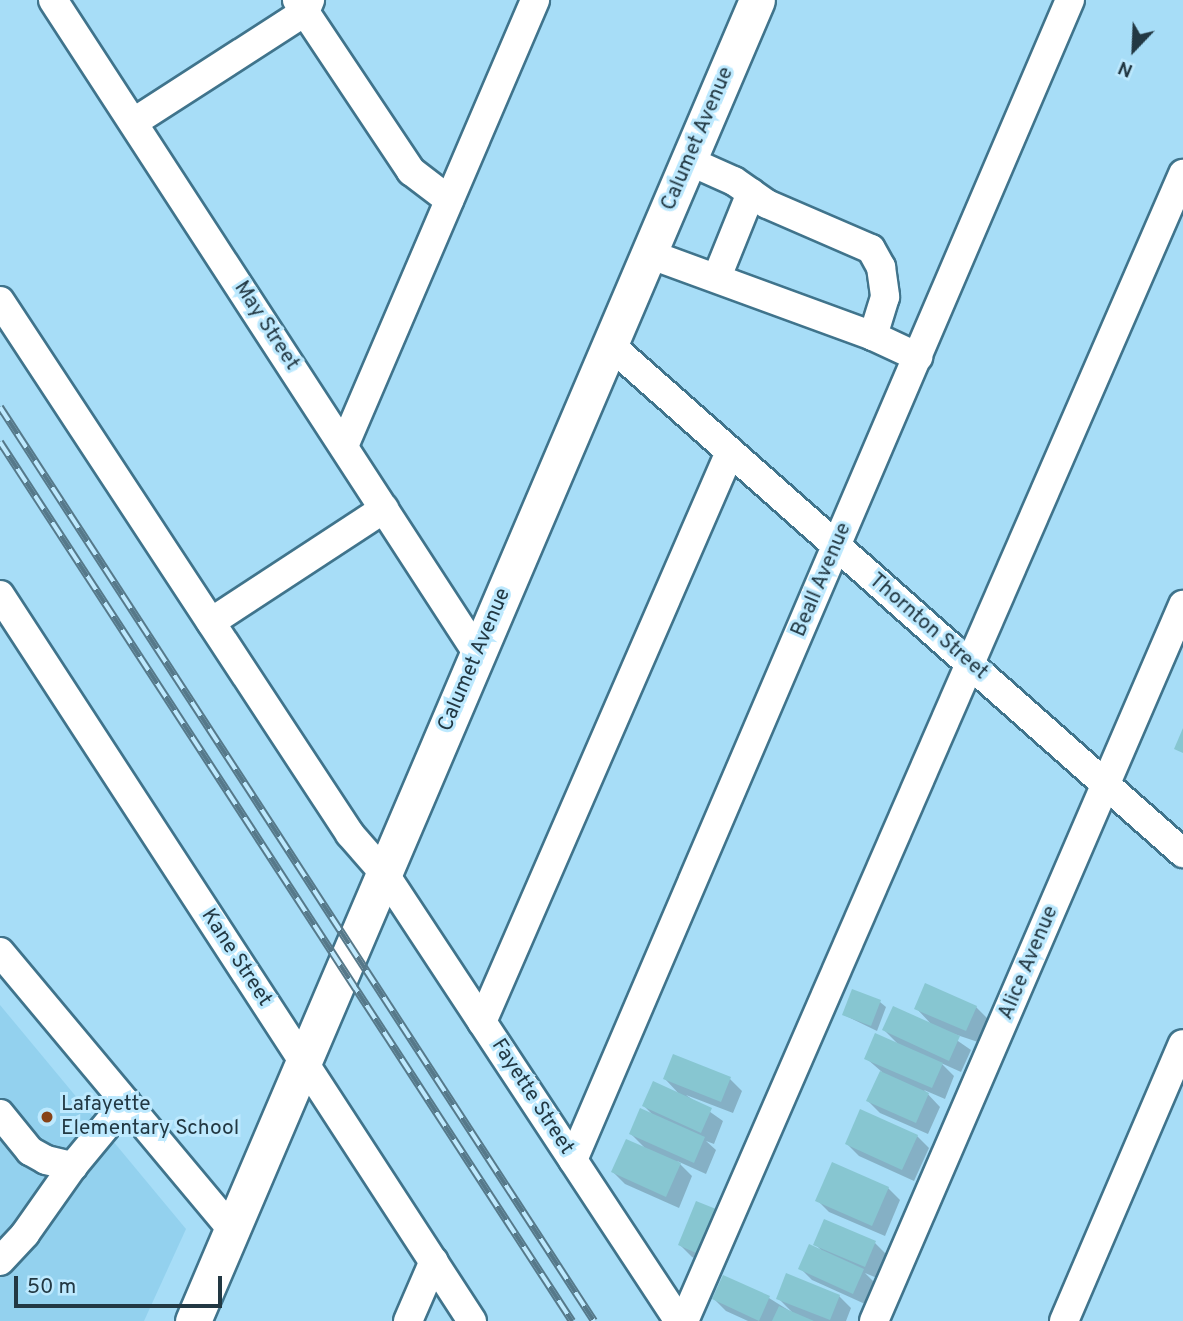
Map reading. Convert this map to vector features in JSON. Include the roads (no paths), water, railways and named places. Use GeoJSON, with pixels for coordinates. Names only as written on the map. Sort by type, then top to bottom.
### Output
{"type":"FeatureCollection","features":[{"type":"Feature","properties":{"kind":"main road","name":"Calumet Avenue"},"geometry":{"type":"LineString","coordinates":[[193,1321],[757,0]]}},
{"type":"Feature","properties":{"kind":"street","name":"May Street"},"geometry":{"type":"LineString","coordinates":[[53,0],[478,654]]}},
{"type":"Feature","properties":{"kind":"street"},"geometry":{"type":"LineString","coordinates":[[344,446],[535,0]]}},
{"type":"Feature","properties":{"kind":"street","name":"Beall Avenue"},"geometry":{"type":"LineString","coordinates":[[573,1160],[1070,0]]}},
{"type":"Feature","properties":{"kind":"street"},"geometry":{"type":"LineString","coordinates":[[134,122],[304,4],[411,171],[449,200]]}},
{"type":"Feature","properties":{"kind":"street"},"geometry":{"type":"LineString","coordinates":[[689,161],[871,249],[881,267],[885,297],[873,336]]}},
{"type":"Feature","properties":{"kind":"street"},"geometry":{"type":"LineString","coordinates":[[682,1321],[972,666],[1183,174]]}},
{"type":"Feature","properties":{"kind":"street"},"geometry":{"type":"LineString","coordinates":[[717,277],[751,193]]}},
{"type":"Feature","properties":{"kind":"street"},"geometry":{"type":"LineString","coordinates":[[649,254],[873,336],[918,357]]}},
{"type":"Feature","properties":{"kind":"street","name":"Fayette Street"},"geometry":{"type":"LineString","coordinates":[[0,301],[350,834],[384,873],[682,1321]]}},
{"type":"Feature","properties":{"kind":"street","name":"Thornton Street"},"geometry":{"type":"LineString","coordinates":[[610,345],[1183,853]]}},
{"type":"Feature","properties":{"kind":"street"},"geometry":{"type":"LineString","coordinates":[[482,1022],[730,452]]}},
{"type":"Feature","properties":{"kind":"street"},"geometry":{"type":"LineString","coordinates":[[211,622],[384,509]]}},
{"type":"Feature","properties":{"kind":"street","name":"Kane Street"},"geometry":{"type":"LineString","coordinates":[[0,595],[472,1321]]}},
{"type":"Feature","properties":{"kind":"street","name":"Alice Avenue"},"geometry":{"type":"LineString","coordinates":[[874,1321],[1183,605]]}},
{"type":"Feature","properties":{"kind":"street"},"geometry":{"type":"LineString","coordinates":[[0,952],[232,1228]]}},
{"type":"Feature","properties":{"kind":"street"},"geometry":{"type":"LineString","coordinates":[[1064,1321],[1183,1044]]}},
{"type":"Feature","properties":{"kind":"street"},"geometry":{"type":"LineString","coordinates":[[0,1261],[25,1234],[73,1166],[126,1102]]}},
{"type":"Feature","properties":{"kind":"street"},"geometry":{"type":"LineString","coordinates":[[0,1114],[30,1151],[46,1160],[73,1166]]}},
{"type":"Feature","properties":{"kind":"street"},"geometry":{"type":"LineString","coordinates":[[408,1321],[434,1261]]}},
{"type":"Feature","properties":{"kind":"railway"},"geometry":{"type":"LineString","coordinates":[[0,407],[594,1321]]}},
{"type":"Feature","properties":{"kind":"railway"},"geometry":{"type":"LineString","coordinates":[[0,442],[572,1321]]}},
{"type":"Feature","properties":{"kind":"place","name":"Lafayette Elementary School"},"geometry":{"type":"Point","coordinates":[47,1117]}}]}
